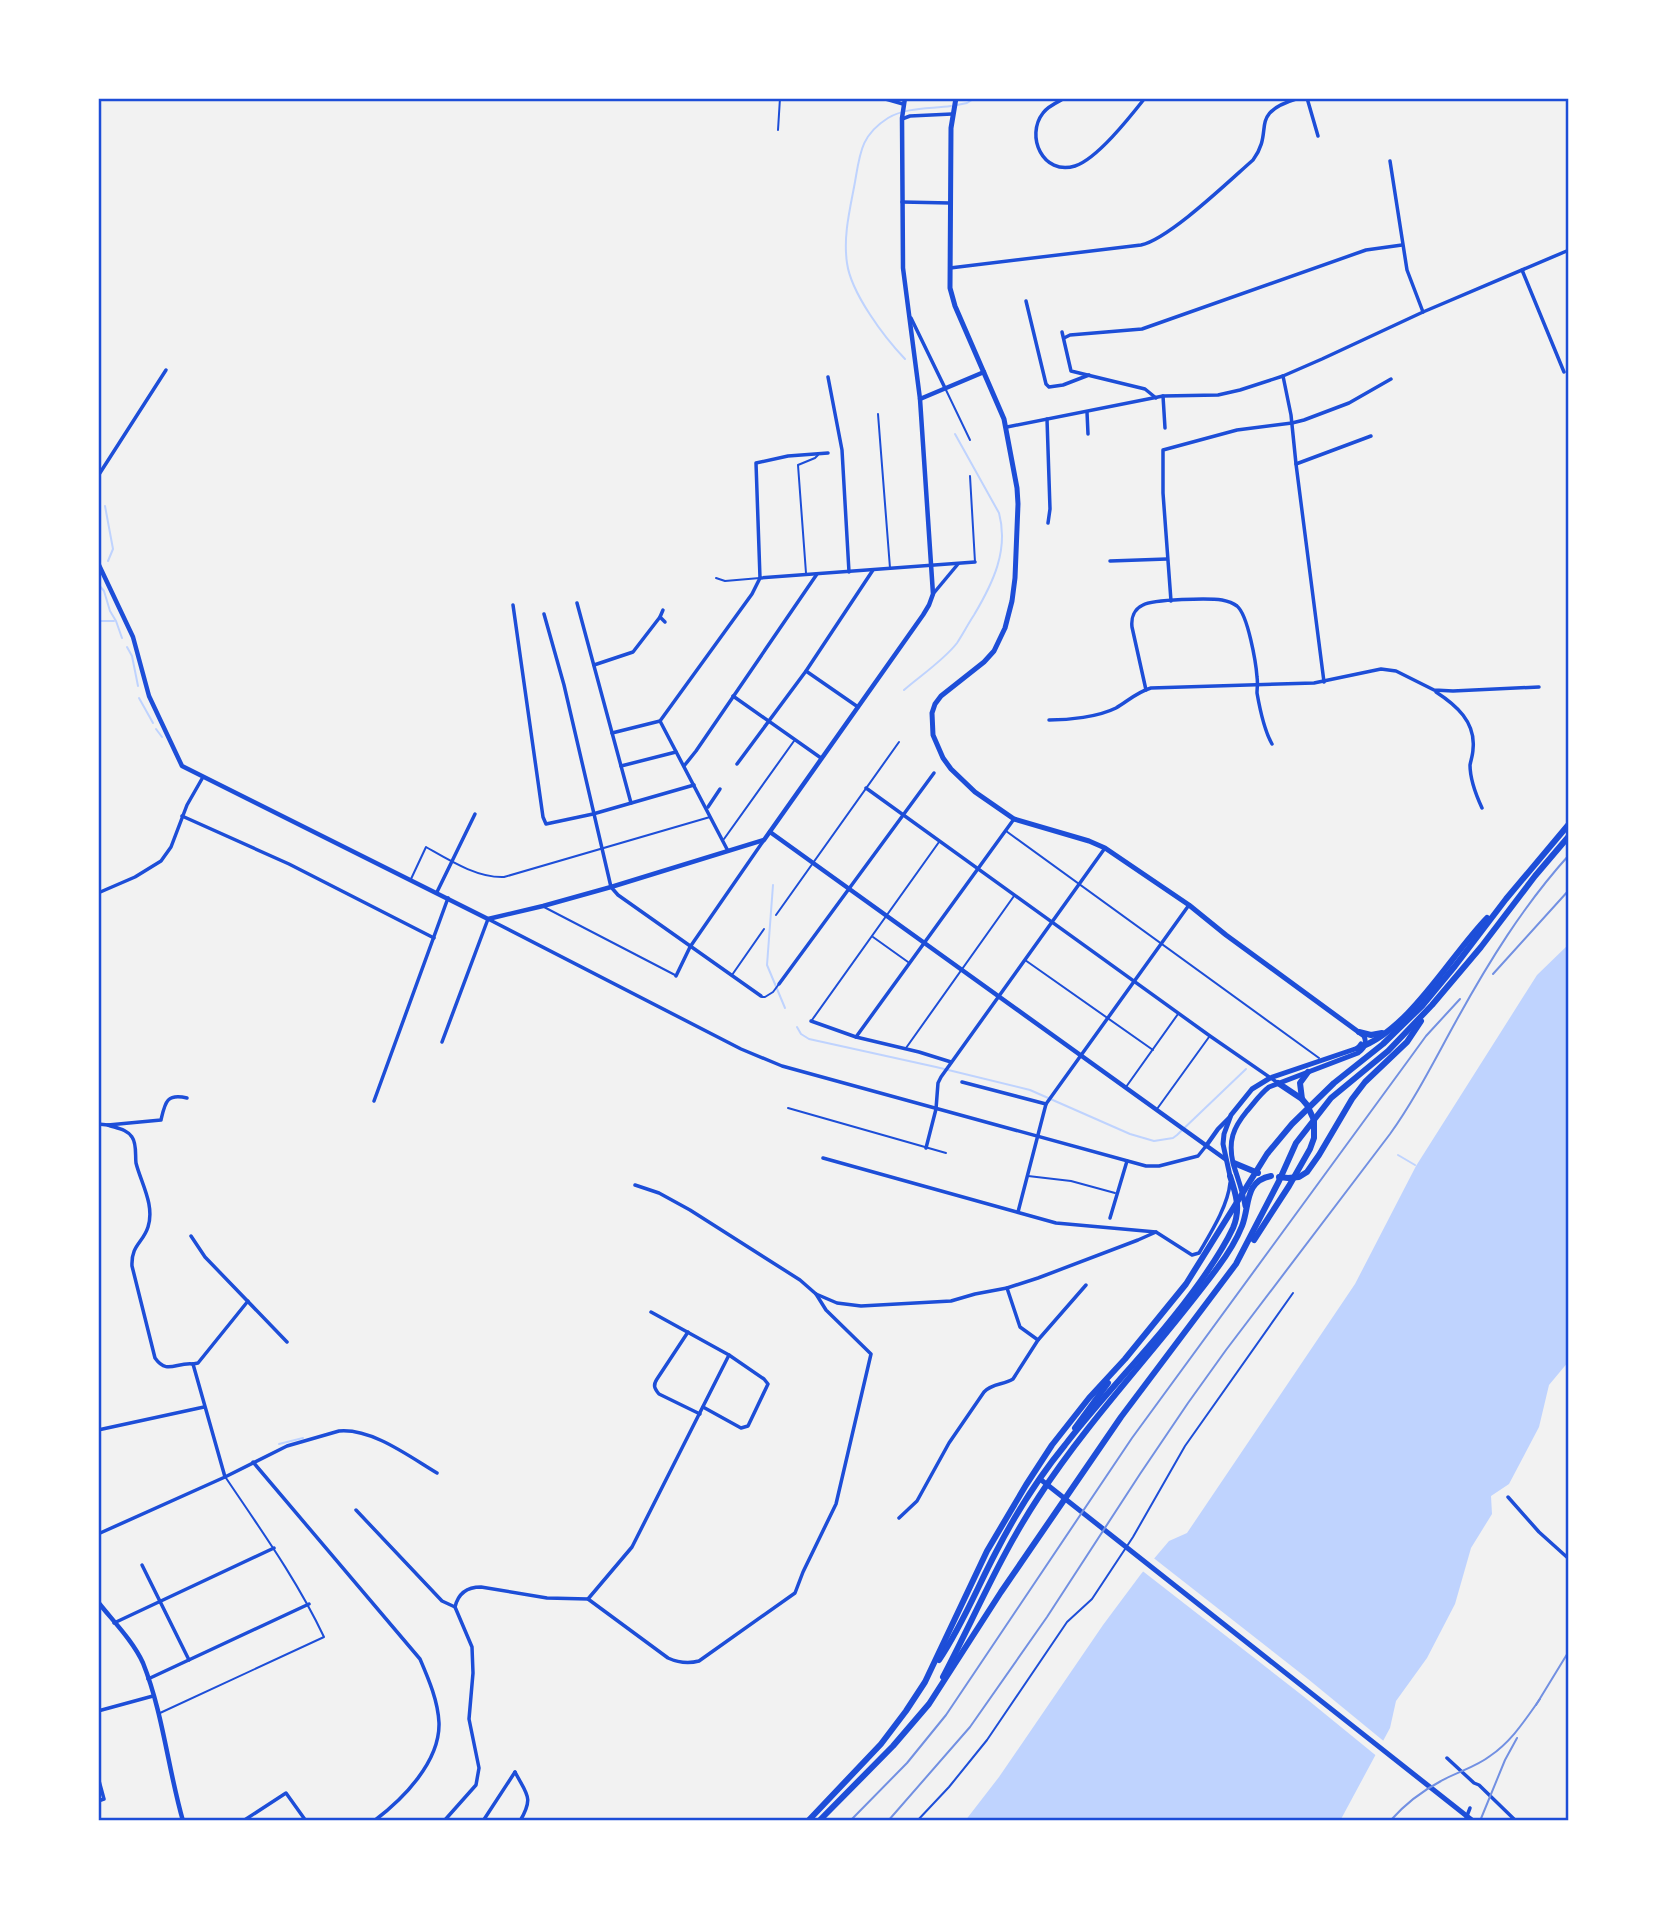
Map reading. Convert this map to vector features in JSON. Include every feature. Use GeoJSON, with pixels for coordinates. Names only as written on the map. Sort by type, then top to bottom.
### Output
{"type":"FeatureCollection","features":[{"type":"Feature","properties":{"kind":"highway"},"geometry":{"type":"LineString","coordinates":[[1065,1445],[1079,1421],[1125,1359],[1186,1284],[1267,1154],[1314,1102],[1383,1044],[1422,1006],[1569,824]]}},
{"type":"Feature","properties":{"kind":"highway"},"geometry":{"type":"LineString","coordinates":[[1253,1237],[1296,1143],[1317,1114],[1345,1085],[1388,1051],[1432,1005],[1569,836]]}},
{"type":"Feature","properties":{"kind":"highway"},"geometry":{"type":"LineString","coordinates":[[1361,1046],[1387,1031],[1416,1003],[1481,924],[1506,899]]}},
{"type":"Feature","properties":{"kind":"highway"},"geometry":{"type":"LineString","coordinates":[[1234,1163],[1242,1168],[1288,1178],[1299,1177],[1307,1172],[1352,1099],[1365,1082],[1407,1042],[1432,1005]]}},
{"type":"Feature","properties":{"kind":"highway"},"geometry":{"type":"LineString","coordinates":[[1359,1032],[1380,1035],[1387,1031]]}},
{"type":"Feature","properties":{"kind":"highway"},"geometry":{"type":"LineString","coordinates":[[1302,1098],[1300,1083],[1308,1072]]}},
{"type":"Feature","properties":{"kind":"highway"},"geometry":{"type":"LineString","coordinates":[[819,1821],[893,1746],[929,1704],[1121,1417],[1236,1264],[1289,1186],[1310,1149],[1315,1128],[1312,1112],[1302,1098],[1278,1083]]}},
{"type":"Feature","properties":{"kind":"highway"},"geometry":{"type":"LineString","coordinates":[[808,1821],[881,1744],[906,1712],[945,1652],[996,1552],[1040,1479],[1202,1279],[1233,1228],[1238,1209],[1230,1176]]}},
{"type":"Feature","properties":{"kind":"highway"},"geometry":{"type":"LineString","coordinates":[[929,1704],[1007,1550],[1047,1485],[1090,1425],[1219,1266],[1238,1235],[1254,1185],[1263,1177],[1272,1176]]}},
{"type":"Feature","properties":{"kind":"highway"},"geometry":{"type":"LineString","coordinates":[[925,1682],[988,1550],[1019,1495],[1052,1445],[1089,1398],[1125,1359]]}},
{"type":"Feature","properties":{"kind":"main road"},"geometry":{"type":"LineString","coordinates":[[956,99],[952,113],[950,288],[955,306],[1007,427],[1018,505],[1015,578],[1007,620],[994,651],[935,704],[931,722],[937,746],[951,769],[975,792],[1014,819],[1105,848],[1189,905],[1364,1036],[1358,1053],[1269,1087],[1237,1123],[1230,1145],[1245,1208]]}},
{"type":"Feature","properties":{"kind":"main road"},"geometry":{"type":"LineString","coordinates":[[1230,1176],[1225,1159],[1224,1134],[1231,1115],[1252,1089],[1270,1078],[1361,1046]]}},
{"type":"Feature","properties":{"kind":"main road"},"geometry":{"type":"LineString","coordinates":[[1225,1159],[1234,1163]]}},
{"type":"Feature","properties":{"kind":"main road"},"geometry":{"type":"LineString","coordinates":[[1040,1479],[1473,1821]]}},
{"type":"Feature","properties":{"kind":"street"},"geometry":{"type":"LineString","coordinates":[[882,98],[904,103],[903,268],[920,399],[933,594]]}},
{"type":"Feature","properties":{"kind":"street"},"geometry":{"type":"LineString","coordinates":[[1066,98],[1044,111],[1035,130],[1035,139],[1044,158],[1053,165],[1072,167],[1084,162],[1120,130],[1145,98]]}},
{"type":"Feature","properties":{"kind":"street"},"geometry":{"type":"LineString","coordinates":[[950,268],[1152,242],[1253,160],[1259,150],[1264,123],[1269,114],[1278,105],[1299,98]]}},
{"type":"Feature","properties":{"kind":"street"},"geometry":{"type":"LineString","coordinates":[[1307,98],[1318,136]]}},
{"type":"Feature","properties":{"kind":"street"},"geometry":{"type":"LineString","coordinates":[[902,118],[952,113]]}},
{"type":"Feature","properties":{"kind":"street"},"geometry":{"type":"LineString","coordinates":[[1390,161],[1402,245],[1409,275],[1423,312]]}},
{"type":"Feature","properties":{"kind":"street"},"geometry":{"type":"LineString","coordinates":[[902,202],[950,203]]}},
{"type":"Feature","properties":{"kind":"street"},"geometry":{"type":"LineString","coordinates":[[1064,338],[1070,335],[1142,329],[1366,250],[1402,245]]}},
{"type":"Feature","properties":{"kind":"street"},"geometry":{"type":"LineString","coordinates":[[1007,427],[1163,396],[1229,393],[1283,376],[1423,312],[1569,250]]}},
{"type":"Feature","properties":{"kind":"street"},"geometry":{"type":"LineString","coordinates":[[1522,270],[1564,372]]}},
{"type":"Feature","properties":{"kind":"street"},"geometry":{"type":"LineString","coordinates":[[1026,301],[1046,384],[1049,387],[1063,385],[1089,376]]}},
{"type":"Feature","properties":{"kind":"street"},"geometry":{"type":"LineString","coordinates":[[910,316],[945,388]]}},
{"type":"Feature","properties":{"kind":"street"},"geometry":{"type":"LineString","coordinates":[[1062,332],[1072,371],[1144,389],[1156,398]]}},
{"type":"Feature","properties":{"kind":"street"},"geometry":{"type":"LineString","coordinates":[[98,476],[166,370]]}},
{"type":"Feature","properties":{"kind":"street"},"geometry":{"type":"LineString","coordinates":[[920,399],[984,372]]}},
{"type":"Feature","properties":{"kind":"street"},"geometry":{"type":"LineString","coordinates":[[1283,376],[1292,423],[1324,682]]}},
{"type":"Feature","properties":{"kind":"street"},"geometry":{"type":"LineString","coordinates":[[828,377],[842,450],[849,572]]}},
{"type":"Feature","properties":{"kind":"street"},"geometry":{"type":"LineString","coordinates":[[1171,601],[1163,493],[1163,450],[1237,430],[1292,423],[1349,403],[1391,379]]}},
{"type":"Feature","properties":{"kind":"street"},"geometry":{"type":"LineString","coordinates":[[1163,396],[1165,428]]}},
{"type":"Feature","properties":{"kind":"street"},"geometry":{"type":"LineString","coordinates":[[1087,411],[1088,434]]}},
{"type":"Feature","properties":{"kind":"street"},"geometry":{"type":"LineString","coordinates":[[1047,419],[1050,509],[1048,523]]}},
{"type":"Feature","properties":{"kind":"street"},"geometry":{"type":"LineString","coordinates":[[1296,464],[1371,436]]}},
{"type":"Feature","properties":{"kind":"street"},"geometry":{"type":"LineString","coordinates":[[612,733],[660,721],[752,594],[760,578],[756,463],[788,456],[828,453]]}},
{"type":"Feature","properties":{"kind":"street"},"geometry":{"type":"LineString","coordinates":[[1110,561],[1167,559]]}},
{"type":"Feature","properties":{"kind":"street"},"geometry":{"type":"LineString","coordinates":[[760,578],[975,562]]}},
{"type":"Feature","properties":{"kind":"street"},"geometry":{"type":"LineString","coordinates":[[98,563],[133,638],[149,696],[186,769],[449,898],[741,1049],[782,1066],[1146,1166],[1159,1166],[1198,1156],[1231,1115]]}},
{"type":"Feature","properties":{"kind":"street"},"geometry":{"type":"LineString","coordinates":[[676,976],[690,947],[929,605],[933,594],[958,564]]}},
{"type":"Feature","properties":{"kind":"street"},"geometry":{"type":"LineString","coordinates":[[737,764],[806,671],[873,570]]}},
{"type":"Feature","properties":{"kind":"street"},"geometry":{"type":"LineString","coordinates":[[684,766],[817,574]]}},
{"type":"Feature","properties":{"kind":"street"},"geometry":{"type":"LineString","coordinates":[[1146,690],[1132,627],[1133,614],[1140,606],[1146,603],[1219,599],[1234,604],[1245,619],[1248,630],[1257,692],[1265,730],[1272,744]]}},
{"type":"Feature","properties":{"kind":"street"},"geometry":{"type":"LineString","coordinates":[[577,603],[631,803]]}},
{"type":"Feature","properties":{"kind":"street"},"geometry":{"type":"LineString","coordinates":[[513,605],[546,824],[593,814],[694,785]]}},
{"type":"Feature","properties":{"kind":"street"},"geometry":{"type":"LineString","coordinates":[[594,664],[633,652],[663,610]]}},
{"type":"Feature","properties":{"kind":"street"},"geometry":{"type":"LineString","coordinates":[[544,614],[564,685],[611,887],[618,895],[761,996]]}},
{"type":"Feature","properties":{"kind":"street"},"geometry":{"type":"LineString","coordinates":[[660,617],[665,622]]}},
{"type":"Feature","properties":{"kind":"street"},"geometry":{"type":"LineString","coordinates":[[1049,720],[1069,720],[1110,710],[1146,690],[1324,682],[1389,669],[1434,690],[1462,712],[1474,740],[1471,773],[1473,787],[1482,808]]}},
{"type":"Feature","properties":{"kind":"street"},"geometry":{"type":"LineString","coordinates":[[806,671],[858,707]]}},
{"type":"Feature","properties":{"kind":"street"},"geometry":{"type":"LineString","coordinates":[[1434,690],[1539,687]]}},
{"type":"Feature","properties":{"kind":"street"},"geometry":{"type":"LineString","coordinates":[[733,696],[821,758]]}},
{"type":"Feature","properties":{"kind":"street"},"geometry":{"type":"LineString","coordinates":[[660,721],[728,851]]}},
{"type":"Feature","properties":{"kind":"street"},"geometry":{"type":"LineString","coordinates":[[621,766],[676,752]]}},
{"type":"Feature","properties":{"kind":"street"},"geometry":{"type":"LineString","coordinates":[[779,984],[933,773]]}},
{"type":"Feature","properties":{"kind":"street"},"geometry":{"type":"LineString","coordinates":[[98,893],[135,877],[161,860],[171,847],[182,816],[203,777]]}},
{"type":"Feature","properties":{"kind":"street"},"geometry":{"type":"LineString","coordinates":[[866,788],[1278,1083]]}},
{"type":"Feature","properties":{"kind":"street"},"geometry":{"type":"LineString","coordinates":[[707,808],[720,789]]}},
{"type":"Feature","properties":{"kind":"street"},"geometry":{"type":"LineString","coordinates":[[437,892],[475,814]]}},
{"type":"Feature","properties":{"kind":"street"},"geometry":{"type":"LineString","coordinates":[[182,816],[289,864],[434,938]]}},
{"type":"Feature","properties":{"kind":"street"},"geometry":{"type":"LineString","coordinates":[[856,1037],[1014,819]]}},
{"type":"Feature","properties":{"kind":"street"},"geometry":{"type":"LineString","coordinates":[[770,832],[1225,1159]]}},
{"type":"Feature","properties":{"kind":"street"},"geometry":{"type":"LineString","coordinates":[[488,919],[611,887],[764,840]]}},
{"type":"Feature","properties":{"kind":"street"},"geometry":{"type":"LineString","coordinates":[[926,1148],[936,1109],[938,1083],[944,1072],[1105,848]]}},
{"type":"Feature","properties":{"kind":"street"},"geometry":{"type":"LineString","coordinates":[[374,1101],[449,898]]}},
{"type":"Feature","properties":{"kind":"street"},"geometry":{"type":"LineString","coordinates":[[1018,1212],[1047,1103],[1189,905]]}},
{"type":"Feature","properties":{"kind":"street"},"geometry":{"type":"LineString","coordinates":[[442,1042],[488,919]]}},
{"type":"Feature","properties":{"kind":"street"},"geometry":{"type":"LineString","coordinates":[[811,1021],[950,1064]]}},
{"type":"Feature","properties":{"kind":"street"},"geometry":{"type":"LineString","coordinates":[[962,1082],[1047,1103]]}},
{"type":"Feature","properties":{"kind":"street"},"geometry":{"type":"LineString","coordinates":[[107,1125],[161,1120],[169,1099],[178,1096],[187,1098]]}},
{"type":"Feature","properties":{"kind":"street"},"geometry":{"type":"LineString","coordinates":[[98,1124],[126,1131],[135,1143],[136,1162],[150,1215],[148,1228],[135,1247],[132,1266],[155,1358],[160,1365],[167,1368],[198,1363],[248,1301]]}},
{"type":"Feature","properties":{"kind":"street"},"geometry":{"type":"LineString","coordinates":[[823,1158],[1056,1223],[1156,1232],[1192,1255],[1199,1253],[1228,1196],[1230,1176]]}},
{"type":"Feature","properties":{"kind":"street"},"geometry":{"type":"LineString","coordinates":[[1110,1218],[1127,1161]]}},
{"type":"Feature","properties":{"kind":"street"},"geometry":{"type":"LineString","coordinates":[[454,1607],[458,1596],[474,1587],[547,1598],[588,1599],[668,1658],[678,1662],[699,1661],[795,1593],[836,1504],[871,1354],[800,1280],[690,1210],[659,1193],[635,1185]]}},
{"type":"Feature","properties":{"kind":"street"},"geometry":{"type":"LineString","coordinates":[[1228,1196],[1234,1195],[1237,1198]]}},
{"type":"Feature","properties":{"kind":"street"},"geometry":{"type":"LineString","coordinates":[[816,1294],[837,1303],[875,1305],[951,1301],[1007,1288],[1086,1261],[1156,1232]]}},
{"type":"Feature","properties":{"kind":"street"},"geometry":{"type":"LineString","coordinates":[[191,1236],[205,1257],[288,1342]]}},
{"type":"Feature","properties":{"kind":"street"},"geometry":{"type":"LineString","coordinates":[[899,1518],[917,1501],[949,1443],[989,1387],[1013,1379],[1038,1340],[1086,1285]]}},
{"type":"Feature","properties":{"kind":"street"},"geometry":{"type":"LineString","coordinates":[[1007,1288],[1020,1327],[1038,1340]]}},
{"type":"Feature","properties":{"kind":"street"},"geometry":{"type":"LineString","coordinates":[[651,1312],[729,1355],[768,1384],[748,1426],[741,1428],[703,1407]]}},
{"type":"Feature","properties":{"kind":"street"},"geometry":{"type":"LineString","coordinates":[[688,1332],[671,1354],[654,1388],[659,1394],[701,1414]]}},
{"type":"Feature","properties":{"kind":"street"},"geometry":{"type":"LineString","coordinates":[[588,1599],[632,1547],[729,1355]]}},
{"type":"Feature","properties":{"kind":"street"},"geometry":{"type":"LineString","coordinates":[[193,1364],[225,1477]]}},
{"type":"Feature","properties":{"kind":"street"},"geometry":{"type":"LineString","coordinates":[[98,1430],[204,1407]]}},
{"type":"Feature","properties":{"kind":"street"},"geometry":{"type":"LineString","coordinates":[[98,1534],[287,1446],[340,1431],[349,1430],[372,1436],[437,1473]]}},
{"type":"Feature","properties":{"kind":"street"},"geometry":{"type":"LineString","coordinates":[[253,1462],[420,1659],[430,1683],[439,1725],[433,1754],[411,1787],[374,1821]]}},
{"type":"Feature","properties":{"kind":"street"},"geometry":{"type":"LineString","coordinates":[[1508,1497],[1539,1532],[1569,1559]]}},
{"type":"Feature","properties":{"kind":"street"},"geometry":{"type":"LineString","coordinates":[[356,1510],[442,1601],[454,1607],[472,1647],[469,1719],[479,1768],[476,1785],[443,1821]]}},
{"type":"Feature","properties":{"kind":"street"},"geometry":{"type":"LineString","coordinates":[[114,1623],[274,1548]]}},
{"type":"Feature","properties":{"kind":"street"},"geometry":{"type":"LineString","coordinates":[[142,1565],[189,1660]]}},
{"type":"Feature","properties":{"kind":"street"},"geometry":{"type":"LineString","coordinates":[[98,1602],[137,1652],[148,1679],[183,1821]]}},
{"type":"Feature","properties":{"kind":"street"},"geometry":{"type":"LineString","coordinates":[[148,1679],[309,1604]]}},
{"type":"Feature","properties":{"kind":"street"},"geometry":{"type":"LineString","coordinates":[[98,1711],[153,1696]]}},
{"type":"Feature","properties":{"kind":"street"},"geometry":{"type":"LineString","coordinates":[[1447,1758],[1516,1821]]}},
{"type":"Feature","properties":{"kind":"street"},"geometry":{"type":"LineString","coordinates":[[483,1821],[516,1772],[529,1799],[528,1808],[520,1821]]}},
{"type":"Feature","properties":{"kind":"street"},"geometry":{"type":"LineString","coordinates":[[98,1777],[104,1800],[98,1801]]}},
{"type":"Feature","properties":{"kind":"street"},"geometry":{"type":"LineString","coordinates":[[243,1821],[286,1793],[306,1821]]}},
{"type":"Feature","properties":{"kind":"street"},"geometry":{"type":"LineString","coordinates":[[1465,1821],[1470,1808]]}},
{"type":"Feature","properties":{"kind":"lane"},"geometry":{"type":"LineString","coordinates":[[778,130],[780,98]]}},
{"type":"Feature","properties":{"kind":"lane"},"geometry":{"type":"LineString","coordinates":[[945,388],[970,440]]}},
{"type":"Feature","properties":{"kind":"lane"},"geometry":{"type":"LineString","coordinates":[[878,414],[890,569]]}},
{"type":"Feature","properties":{"kind":"lane"},"geometry":{"type":"LineString","coordinates":[[806,575],[798,465],[816,458],[819,454]]}},
{"type":"Feature","properties":{"kind":"lane"},"geometry":{"type":"LineString","coordinates":[[970,476],[975,562]]}},
{"type":"Feature","properties":{"kind":"lane"},"geometry":{"type":"LineString","coordinates":[[716,578],[725,581],[760,578]]}},
{"type":"Feature","properties":{"kind":"lane"},"geometry":{"type":"LineString","coordinates":[[723,840],[794,740]]}},
{"type":"Feature","properties":{"kind":"lane"},"geometry":{"type":"LineString","coordinates":[[776,915],[900,743]]}},
{"type":"Feature","properties":{"kind":"lane"},"geometry":{"type":"LineString","coordinates":[[411,880],[426,847],[452,862],[486,875],[504,877],[711,817]]}},
{"type":"Feature","properties":{"kind":"lane"},"geometry":{"type":"LineString","coordinates":[[1005,831],[1328,1065]]}},
{"type":"Feature","properties":{"kind":"lane"},"geometry":{"type":"LineString","coordinates":[[811,1021],[940,841]]}},
{"type":"Feature","properties":{"kind":"lane"},"geometry":{"type":"LineString","coordinates":[[905,1049],[1014,896]]}},
{"type":"Feature","properties":{"kind":"lane"},"geometry":{"type":"LineString","coordinates":[[543,906],[676,976]]}},
{"type":"Feature","properties":{"kind":"lane"},"geometry":{"type":"LineString","coordinates":[[731,976],[764,929]]}},
{"type":"Feature","properties":{"kind":"lane"},"geometry":{"type":"LineString","coordinates":[[872,936],[909,962]]}},
{"type":"Feature","properties":{"kind":"lane"},"geometry":{"type":"LineString","coordinates":[[1024,959],[1153,1050]]}},
{"type":"Feature","properties":{"kind":"lane"},"geometry":{"type":"LineString","coordinates":[[761,996],[765,997],[773,992],[779,984]]}},
{"type":"Feature","properties":{"kind":"lane"},"geometry":{"type":"LineString","coordinates":[[1126,1088],[1179,1014]]}},
{"type":"Feature","properties":{"kind":"lane"},"geometry":{"type":"LineString","coordinates":[[1157,1110],[1210,1036]]}},
{"type":"Feature","properties":{"kind":"lane"},"geometry":{"type":"LineString","coordinates":[[788,1108],[946,1153]]}},
{"type":"Feature","properties":{"kind":"lane"},"geometry":{"type":"LineString","coordinates":[[1027,1175],[1071,1181],[1119,1194]]}},
{"type":"Feature","properties":{"kind":"lane"},"geometry":{"type":"LineString","coordinates":[[917,1821],[987,1740],[1067,1622],[1092,1599],[1133,1537],[1185,1446],[1293,1293]]}},
{"type":"Feature","properties":{"kind":"lane"},"geometry":{"type":"LineString","coordinates":[[158,1714],[324,1637],[309,1604],[225,1477]]}},
{"type":"Feature","properties":{"kind":"water"},"geometry":{"type":"Polygon","coordinates":[[[1569,944],[1569,1361],[1549,1385],[1539,1427],[1509,1484],[1491,1496],[1492,1514],[1471,1548],[1455,1604],[1427,1658],[1396,1701],[1390,1728],[1340,1821],[965,1821],[999,1777],[1141,1574],[1169,1541],[1187,1533],[1355,1284],[1416,1166],[1537,975],[1569,944]]]}},
{"type":"Feature","properties":{"kind":"pier"},"geometry":{"type":"Polygon","coordinates":[[[1151,1556],[1386,1743],[1379,1758],[1140,1569],[1151,1556]]]}},
{"type":"Feature","properties":{"kind":"waterway"},"geometry":{"type":"LineString","coordinates":[[957,105],[975,98]]}},
{"type":"Feature","properties":{"kind":"waterway"},"geometry":{"type":"LineString","coordinates":[[905,359],[870,314],[850,275],[846,243],[849,212],[861,153],[872,131],[895,114],[951,106]]}},
{"type":"Feature","properties":{"kind":"waterway"},"geometry":{"type":"LineString","coordinates":[[904,690],[939,662],[957,643],[987,591],[1000,553],[1002,527],[999,513],[955,434]]}},
{"type":"Feature","properties":{"kind":"waterway"},"geometry":{"type":"LineString","coordinates":[[105,506],[113,549],[108,561]]}},
{"type":"Feature","properties":{"kind":"waterway"},"geometry":{"type":"LineString","coordinates":[[98,584],[104,591],[122,638]]}},
{"type":"Feature","properties":{"kind":"waterway"},"geometry":{"type":"LineString","coordinates":[[98,621],[114,621]]}},
{"type":"Feature","properties":{"kind":"waterway"},"geometry":{"type":"LineString","coordinates":[[127,647],[132,656],[138,686]]}},
{"type":"Feature","properties":{"kind":"waterway"},"geometry":{"type":"LineString","coordinates":[[139,698],[153,723]]}},
{"type":"Feature","properties":{"kind":"waterway"},"geometry":{"type":"LineString","coordinates":[[156,729],[162,737]]}},
{"type":"Feature","properties":{"kind":"waterway"},"geometry":{"type":"LineString","coordinates":[[773,885],[767,965],[785,1008]]}},
{"type":"Feature","properties":{"kind":"waterway"},"geometry":{"type":"LineString","coordinates":[[797,1027],[801,1034],[809,1039],[1030,1090],[1130,1134],[1154,1141],[1177,1135],[1246,1069]]}},
{"type":"Feature","properties":{"kind":"waterway"},"geometry":{"type":"LineString","coordinates":[[1398,1155],[1415,1165]]}},
{"type":"Feature","properties":{"kind":"waterway"},"geometry":{"type":"LineString","coordinates":[[279,1444],[303,1438]]}},
{"type":"Feature","properties":{"kind":"railway"},"geometry":{"type":"LineString","coordinates":[[888,1821],[970,1727],[1047,1617],[1188,1403],[1390,1134],[1416,1094],[1493,957],[1536,894],[1569,855]]}},
{"type":"Feature","properties":{"kind":"railway"},"geometry":{"type":"LineString","coordinates":[[1493,974],[1569,890]]}},
{"type":"Feature","properties":{"kind":"railway"},"geometry":{"type":"LineString","coordinates":[[850,1821],[907,1763],[946,1715],[1132,1438],[1426,1036],[1460,999]]}},
{"type":"Feature","properties":{"kind":"railway"},"geometry":{"type":"LineString","coordinates":[[1536,1705],[1569,1651]]}},
{"type":"Feature","properties":{"kind":"railway"},"geometry":{"type":"LineString","coordinates":[[1390,1821],[1427,1789],[1479,1763],[1498,1750],[1518,1730],[1540,1699]]}},
{"type":"Feature","properties":{"kind":"railway"},"geometry":{"type":"LineString","coordinates":[[1480,1821],[1517,1738]]}}]}
